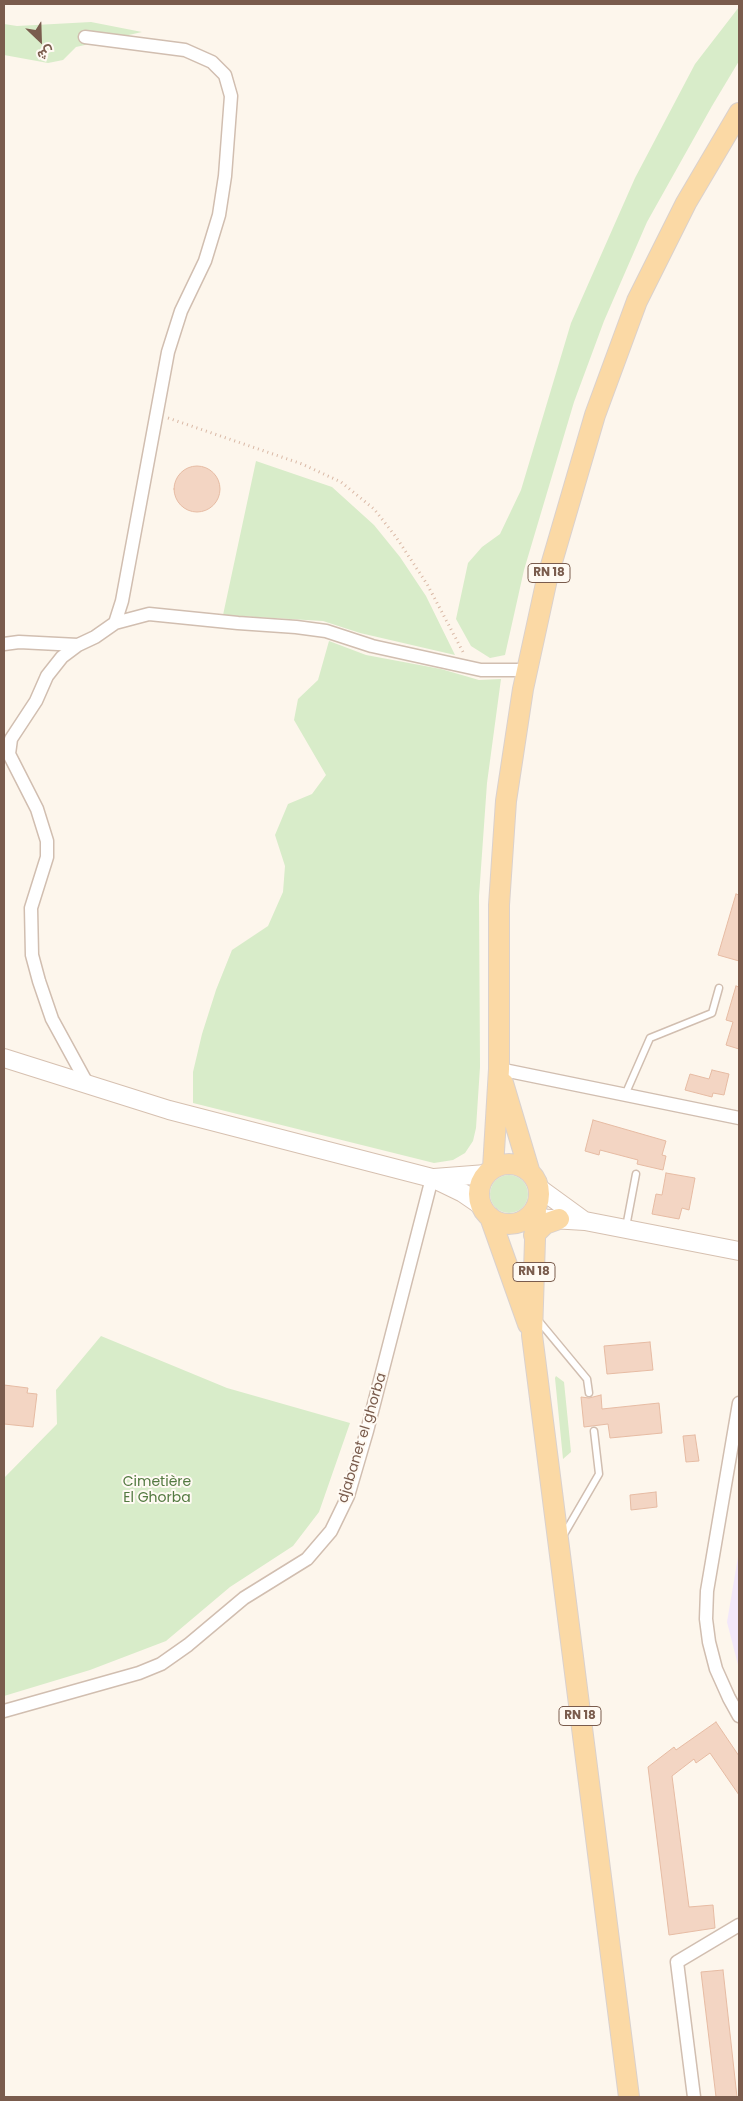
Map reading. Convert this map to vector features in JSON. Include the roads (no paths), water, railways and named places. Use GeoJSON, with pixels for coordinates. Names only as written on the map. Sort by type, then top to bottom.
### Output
{"type":"FeatureCollection","features":[{"type":"Feature","properties":{"kind":"main road","name":"RN 18"},"geometry":{"type":"LineString","coordinates":[[490,1171],[499,1070],[498,905],[506,801],[527,670],[547,579],[592,424],[637,301],[686,203],[739,113]]}},
{"type":"Feature","properties":{"kind":"main road"},"geometry":{"type":"LineString","coordinates":[[4,1058],[169,1110],[432,1178],[463,1193],[486,1212],[505,1224],[532,1221],[545,1224],[559,1219],[585,1221],[739,1251]]}},
{"type":"Feature","properties":{"kind":"main road","name":"RN 18"},"geometry":{"type":"LineString","coordinates":[[499,1070],[529,1170]]}},
{"type":"Feature","properties":{"kind":"main road"},"geometry":{"type":"LineString","coordinates":[[432,1178],[490,1171],[512,1163],[529,1170],[536,1178],[539,1188],[539,1199],[532,1221]]}},
{"type":"Feature","properties":{"kind":"main road"},"geometry":{"type":"LineString","coordinates":[[486,1212],[479,1189],[490,1171]]}},
{"type":"Feature","properties":{"kind":"main road"},"geometry":{"type":"LineString","coordinates":[[539,1188],[585,1221]]}},
{"type":"Feature","properties":{"kind":"main road","name":"RN 18"},"geometry":{"type":"LineString","coordinates":[[486,1212],[532,1335]]}},
{"type":"Feature","properties":{"kind":"main road","name":"RN 18"},"geometry":{"type":"LineString","coordinates":[[532,1221],[532,1335],[629,2097]]}},
{"type":"Feature","properties":{"kind":"street"},"geometry":{"type":"LineString","coordinates":[[85,37],[185,50],[212,62],[225,75],[231,96],[225,176],[218,215],[205,261],[181,311],[168,352],[122,601],[115,623]]}},
{"type":"Feature","properties":{"kind":"street"},"geometry":{"type":"LineString","coordinates":[[88,1085],[52,1018],[32,955],[31,908],[47,856],[47,841],[37,809],[9,754],[11,739],[36,701],[47,676],[62,657],[115,623],[149,614],[326,631],[372,646],[481,670],[527,670]]}},
{"type":"Feature","properties":{"kind":"street"},"geometry":{"type":"LineString","coordinates":[[4,644],[19,642],[78,645]]}},
{"type":"Feature","properties":{"kind":"street"},"geometry":{"type":"LineString","coordinates":[[499,1070],[739,1118]]}},
{"type":"Feature","properties":{"kind":"street","name":"djabanet el ghorba"},"geometry":{"type":"LineString","coordinates":[[4,1711],[139,1673],[161,1664],[188,1645],[244,1598],[307,1559],[331,1531],[348,1496],[367,1431],[432,1178]]}},
{"type":"Feature","properties":{"kind":"street"},"geometry":{"type":"LineString","coordinates":[[739,1403],[707,1591],[706,1619],[709,1642],[716,1669],[739,1716]]}},
{"type":"Feature","properties":{"kind":"street"},"geometry":{"type":"LineString","coordinates":[[694,2097],[677,1962],[718,1940],[739,1926]]}},
{"type":"Feature","properties":{"kind":"lane"},"geometry":{"type":"LineString","coordinates":[[625,1095],[650,1038],[712,1013],[720,988]]}},
{"type":"Feature","properties":{"kind":"lane"},"geometry":{"type":"LineString","coordinates":[[625,1229],[636,1174]]}},
{"type":"Feature","properties":{"kind":"lane"},"geometry":{"type":"LineString","coordinates":[[533,1313],[587,1378],[589,1393]]}},
{"type":"Feature","properties":{"kind":"lane"},"geometry":{"type":"LineString","coordinates":[[559,1543],[599,1474],[594,1431]]}},
{"type":"Feature","properties":{"kind":"park label","name":"Cimetière El Ghorba"},"geometry":{"type":"Point","coordinates":[157,1490]}}]}
